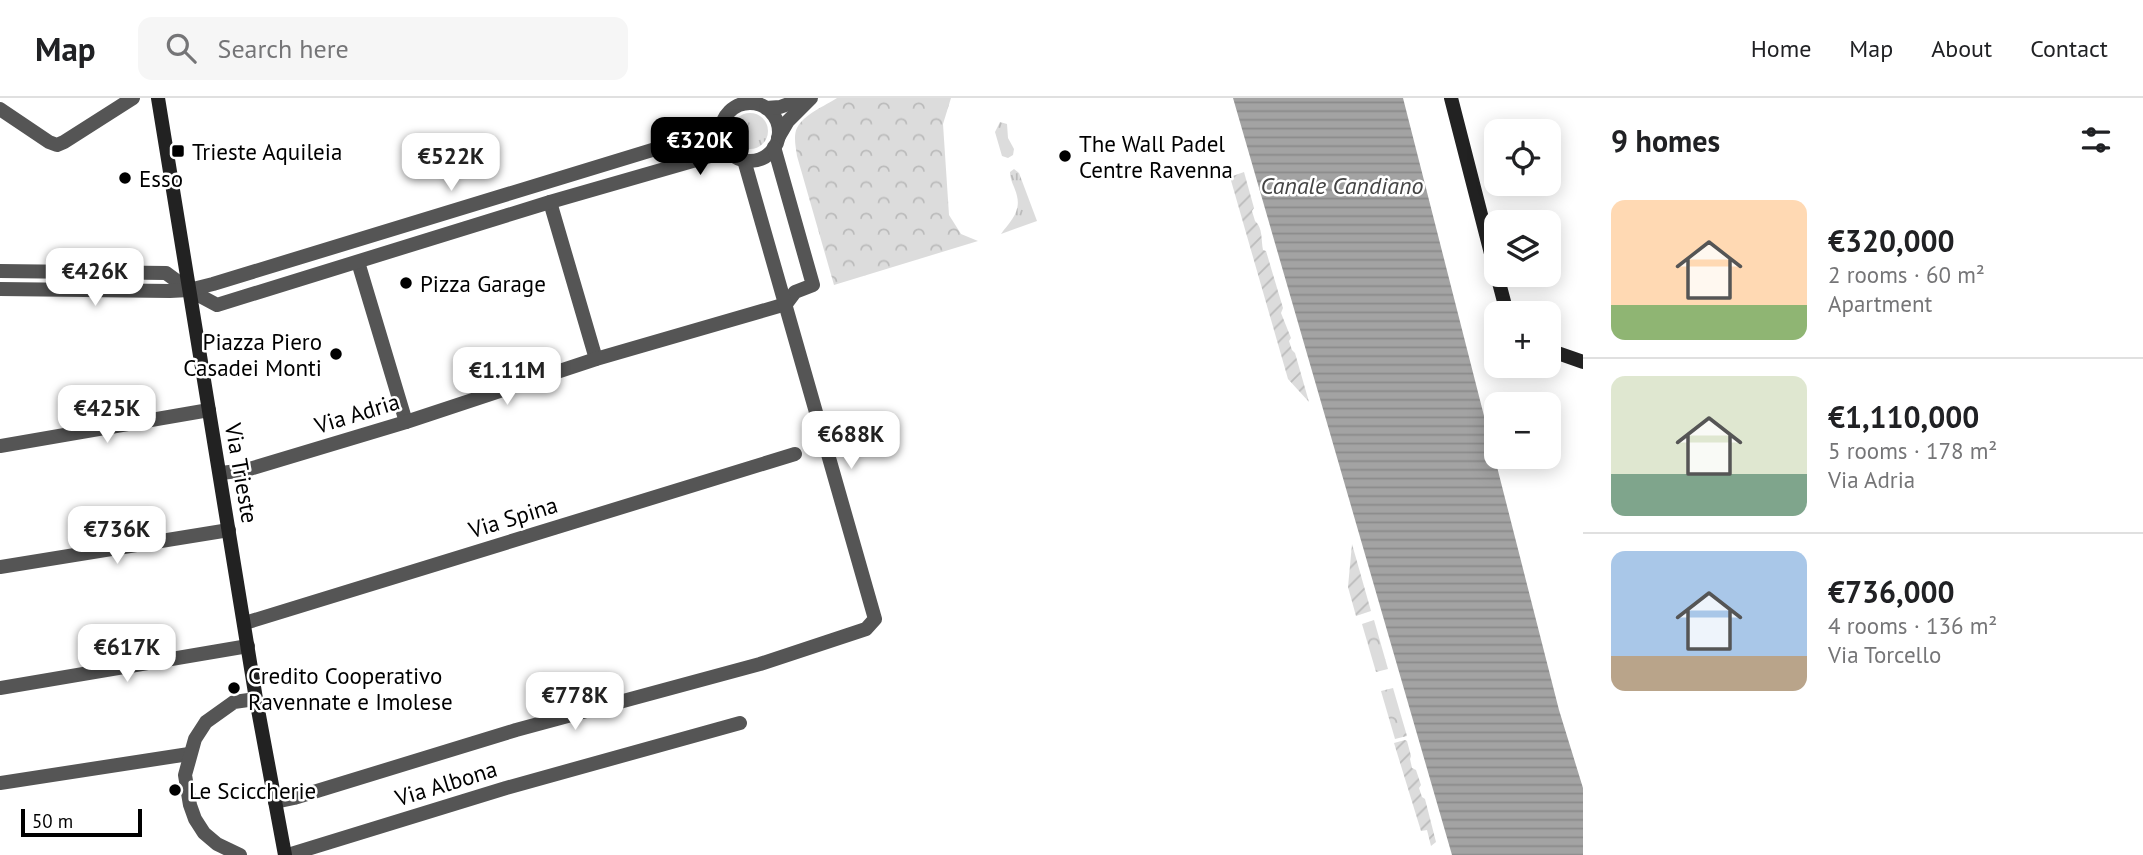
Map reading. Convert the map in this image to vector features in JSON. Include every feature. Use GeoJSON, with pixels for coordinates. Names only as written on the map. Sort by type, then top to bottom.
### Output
{"type":"FeatureCollection","features":[{"type":"Feature","properties":{"kind":"street"},"geometry":{"type":"LineString","coordinates":[[0,109],[57,145],[133,98]]}},
{"type":"Feature","properties":{"kind":"street","name":"Via Trieste"},"geometry":{"type":"LineString","coordinates":[[158,98],[256,699],[287,855]]}},
{"type":"Feature","properties":{"kind":"street"},"geometry":{"type":"LineString","coordinates":[[0,271],[166,273],[189,290],[218,305],[550,202],[710,156],[761,158],[776,143],[788,121],[809,98]]}},
{"type":"Feature","properties":{"kind":"street"},"geometry":{"type":"LineString","coordinates":[[275,802],[516,730],[760,664],[866,629],[875,619],[786,304],[739,158],[724,144],[722,129],[724,120],[737,106],[757,103],[766,107],[780,107],[809,98]]}},
{"type":"Feature","properties":{"kind":"street"},"geometry":{"type":"LineString","coordinates":[[1451,98],[1484,224]]}},
{"type":"Feature","properties":{"kind":"street"},"geometry":{"type":"LineString","coordinates":[[766,107],[777,122],[776,143],[813,285],[795,292],[786,304]]}},
{"type":"Feature","properties":{"kind":"street"},"geometry":{"type":"LineString","coordinates":[[0,289],[189,290],[722,129]]}},
{"type":"Feature","properties":{"kind":"street"},"geometry":{"type":"LineString","coordinates":[[550,202],[596,359]]}},
{"type":"Feature","properties":{"kind":"street"},"geometry":{"type":"LineString","coordinates":[[358,262],[406,422]]}},
{"type":"Feature","properties":{"kind":"street","name":"Via Adria"},"geometry":{"type":"LineString","coordinates":[[220,473],[246,470],[406,422],[596,359],[786,304]]}},
{"type":"Feature","properties":{"kind":"street"},"geometry":{"type":"LineString","coordinates":[[1561,353],[1583,362]]}},
{"type":"Feature","properties":{"kind":"street"},"geometry":{"type":"LineString","coordinates":[[0,446],[209,410]]}},
{"type":"Feature","properties":{"kind":"street","name":"Via Spina"},"geometry":{"type":"LineString","coordinates":[[245,623],[795,454]]}},
{"type":"Feature","properties":{"kind":"street"},"geometry":{"type":"LineString","coordinates":[[0,567],[229,530]]}},
{"type":"Feature","properties":{"kind":"street"},"geometry":{"type":"LineString","coordinates":[[0,688],[248,646]]}},
{"type":"Feature","properties":{"kind":"street"},"geometry":{"type":"LineString","coordinates":[[240,855],[217,844],[204,833],[190,805],[185,775],[189,754],[205,722],[234,702],[256,699]]}},
{"type":"Feature","properties":{"kind":"street","name":"Via Albona"},"geometry":{"type":"LineString","coordinates":[[287,855],[506,788],[740,723]]}},
{"type":"Feature","properties":{"kind":"street"},"geometry":{"type":"LineString","coordinates":[[0,783],[189,754]]}},
{"type":"Feature","properties":{"kind":"green space"},"geometry":{"type":"Polygon","coordinates":[[[837,98],[951,98],[943,124],[949,215],[961,234],[978,241],[834,285],[797,156],[795,138],[800,123],[837,98]]]}},
{"type":"Feature","properties":{"kind":"green space"},"geometry":{"type":"Polygon","coordinates":[[[750,113],[763,118],[768,131],[763,144],[750,149],[737,144],[732,131],[737,118],[750,113]]]}},
{"type":"Feature","properties":{"kind":"green space"},"geometry":{"type":"Polygon","coordinates":[[[1000,122],[1007,124],[1008,138],[1014,149],[1013,155],[1008,158],[1002,156],[995,132],[1000,122]]]}},
{"type":"Feature","properties":{"kind":"green space"},"geometry":{"type":"Polygon","coordinates":[[[1014,169],[1019,173],[1037,221],[1001,234],[1014,216],[1018,202],[1010,175],[1014,169]]]}},
{"type":"Feature","properties":{"kind":"green space"},"geometry":{"type":"Polygon","coordinates":[[[1244,172],[1254,208],[1252,211],[1261,231],[1263,250],[1266,251],[1283,308],[1281,313],[1309,402],[1288,379],[1230,177],[1244,172]]]}},
{"type":"Feature","properties":{"kind":"green space"},"geometry":{"type":"Polygon","coordinates":[[[1352,544],[1371,611],[1356,616],[1348,587],[1352,544]]]}},
{"type":"Feature","properties":{"kind":"green space"},"geometry":{"type":"Polygon","coordinates":[[[1374,620],[1388,669],[1376,672],[1362,624],[1374,620]]]}},
{"type":"Feature","properties":{"kind":"green space"},"geometry":{"type":"Polygon","coordinates":[[[1393,688],[1407,736],[1395,739],[1381,691],[1393,688]]]}},
{"type":"Feature","properties":{"kind":"green space"},"geometry":{"type":"Polygon","coordinates":[[[1405,740],[1412,768],[1416,770],[1421,785],[1419,788],[1425,799],[1436,842],[1431,846],[1427,830],[1421,831],[1394,743],[1405,740]]]}},
{"type":"Feature","properties":{"kind":"water","name":"Canale Candiano"},"geometry":{"type":"Polygon","coordinates":[[[1233,98],[1403,98],[1484,416],[1484,469],[1498,469],[1559,710],[1583,788],[1583,855],[1452,855],[1233,98]]]}},
{"type":"Feature","properties":{"kind":"place","name":"Trieste Aquileia"},"geometry":{"type":"Point","coordinates":[178,151]}},
{"type":"Feature","properties":{"kind":"place","name":"The Wall Padel Centre Ravenna"},"geometry":{"type":"Point","coordinates":[1065,156]}},
{"type":"Feature","properties":{"kind":"place","name":"Esso"},"geometry":{"type":"Point","coordinates":[125,178]}},
{"type":"Feature","properties":{"kind":"place","name":"Pizza Garage"},"geometry":{"type":"Point","coordinates":[406,283]}},
{"type":"Feature","properties":{"kind":"place","name":"Piazza Piero Casadei Monti"},"geometry":{"type":"Point","coordinates":[336,354]}},
{"type":"Feature","properties":{"kind":"place","name":"Credito Cooperativo Ravennate e Imolese"},"geometry":{"type":"Point","coordinates":[234,688]}},
{"type":"Feature","properties":{"kind":"place","name":"Le Sciccherie"},"geometry":{"type":"Point","coordinates":[175,790]}}]}
